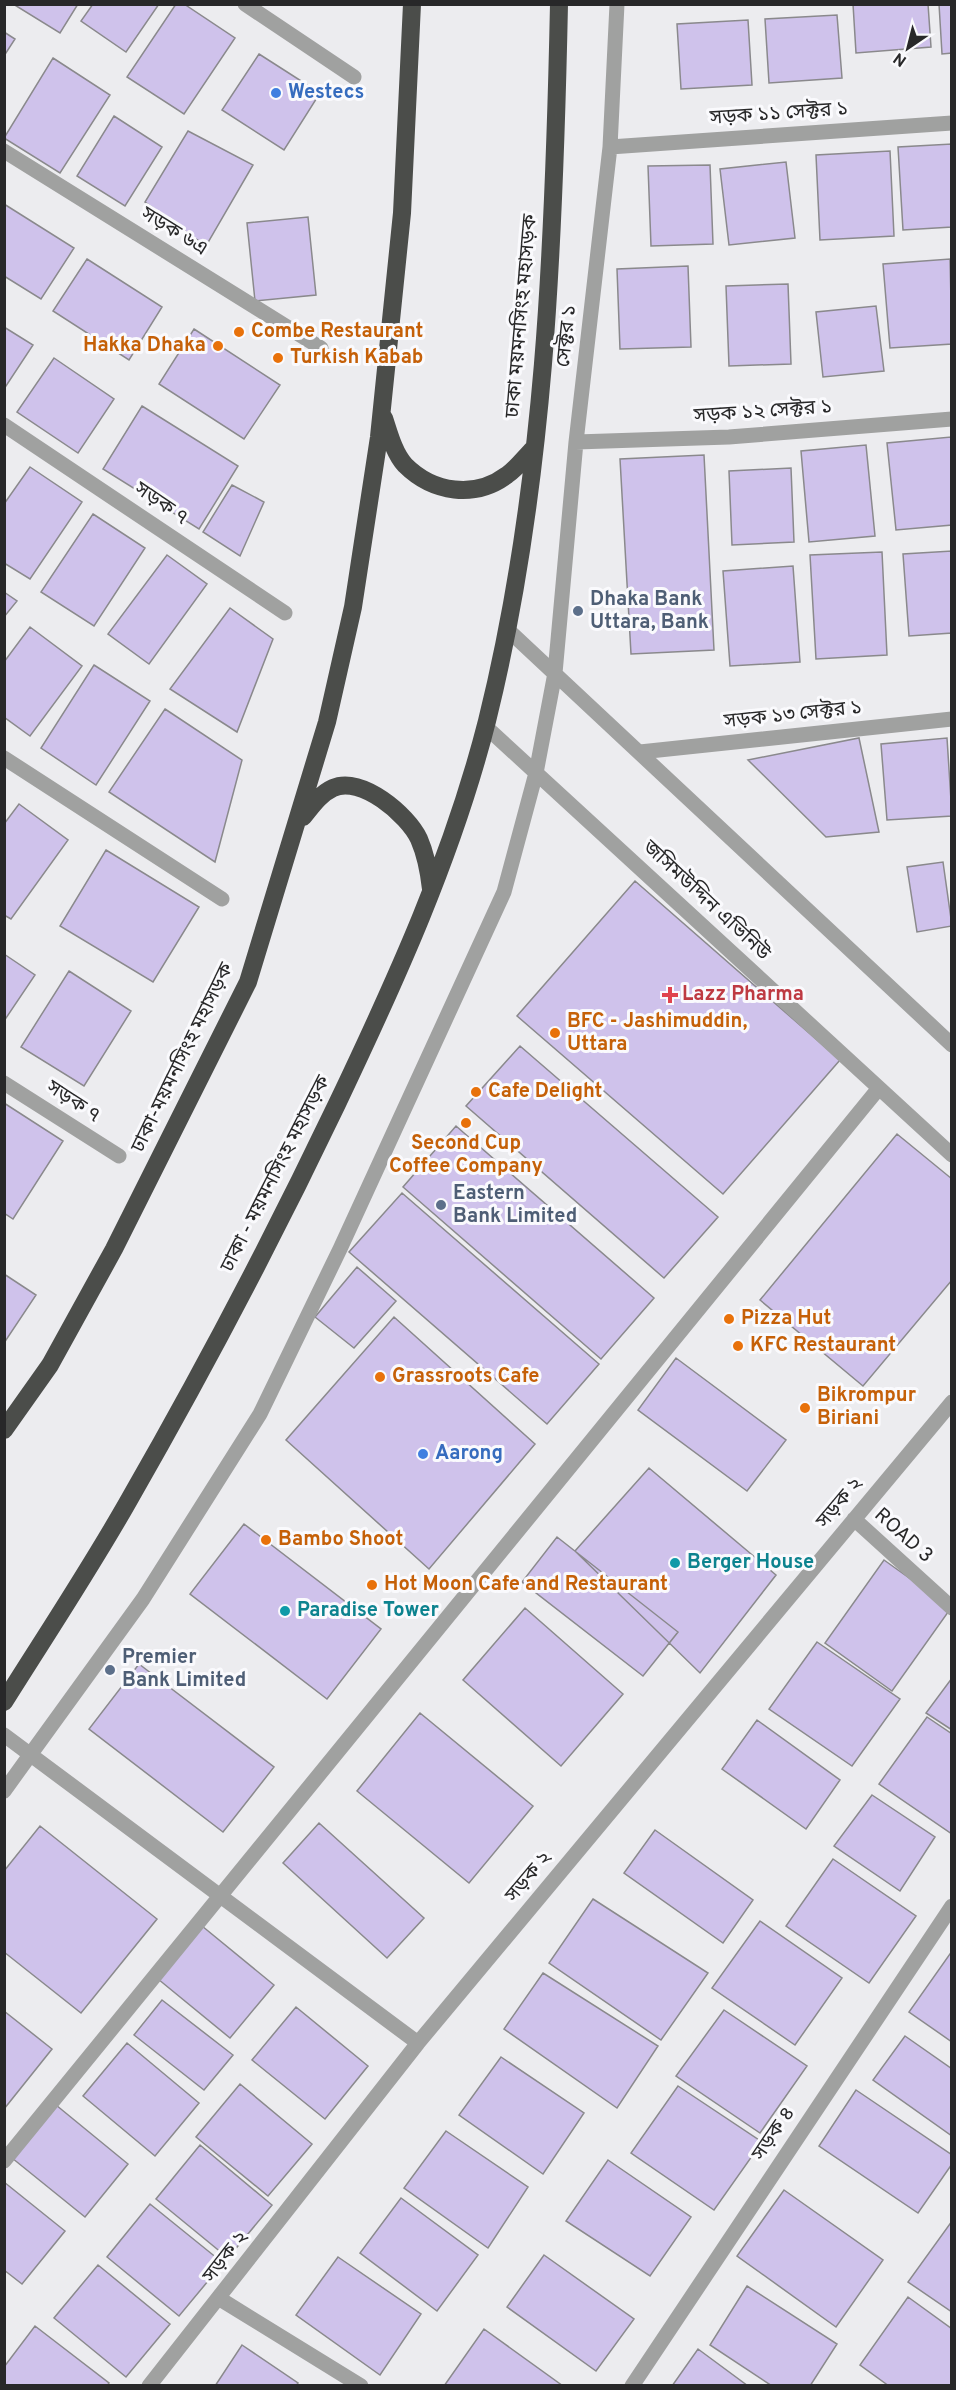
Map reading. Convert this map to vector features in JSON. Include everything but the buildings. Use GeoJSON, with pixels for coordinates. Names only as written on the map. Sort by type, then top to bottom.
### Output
{"type":"FeatureCollection","features":[{"type":"Feature","properties":{"kind":"highway"},"geometry":{"type":"LineString","coordinates":[[412,4],[402,213],[382,411],[393,444],[404,464],[426,481],[454,491],[479,489],[507,475],[533,448]]}},
{"type":"Feature","properties":{"kind":"highway","name":"ঢাকা ময়মনসিংহ মহাসড়ক"},"geometry":{"type":"LineString","coordinates":[[508,630],[533,448],[551,264],[559,4]]}},
{"type":"Feature","properties":{"kind":"highway","name":"ঢাকা-ময়মনসিংহ মহাসড়ক"},"geometry":{"type":"LineString","coordinates":[[4,1430],[50,1365],[114,1249],[248,982],[327,722],[353,607],[382,411]]}},
{"type":"Feature","properties":{"kind":"highway","name":"ঢাকা - ময়মনসিংহ মহাসড়ক"},"geometry":{"type":"LineString","coordinates":[[4,1702],[128,1503],[222,1330],[316,1148],[396,980],[453,832],[485,726],[508,630]]}},
{"type":"Feature","properties":{"kind":"highway"},"geometry":{"type":"LineString","coordinates":[[297,826],[318,798],[335,787],[359,788],[403,814],[418,837],[428,864],[431,890]]}},
{"type":"Feature","properties":{"kind":"street"},"geometry":{"type":"LineString","coordinates":[[245,4],[354,77]]}},
{"type":"Feature","properties":{"kind":"street","name":"সেক্টর ১"},"geometry":{"type":"LineString","coordinates":[[4,1791],[32,1756],[143,1599],[260,1414],[340,1249],[504,892],[536,773],[555,673],[576,442],[610,147],[617,4]]}},
{"type":"Feature","properties":{"kind":"street","name":"সড়ক ১১ সেক্টর ১"},"geometry":{"type":"LineString","coordinates":[[610,147],[951,123]]}},
{"type":"Feature","properties":{"kind":"street","name":"সড়ক ৬এ"},"geometry":{"type":"LineString","coordinates":[[4,151],[321,348]]}},
{"type":"Feature","properties":{"kind":"street","name":"সড়ক ১২ সেক্টর ১"},"geometry":{"type":"LineString","coordinates":[[576,442],[729,437],[951,419]]}},
{"type":"Feature","properties":{"kind":"street","name":"সড়ক ৭"},"geometry":{"type":"LineString","coordinates":[[7,433],[285,613]]}},
{"type":"Feature","properties":{"kind":"street"},"geometry":{"type":"LineString","coordinates":[[508,630],[951,1045]]}},
{"type":"Feature","properties":{"kind":"street","name":"সড়ক ১৩ সেক্টর ১"},"geometry":{"type":"LineString","coordinates":[[640,752],[951,719]]}},
{"type":"Feature","properties":{"kind":"street","name":"জসিমউদ্দিন এভিনিউ"},"geometry":{"type":"LineString","coordinates":[[485,726],[951,1155]]}},
{"type":"Feature","properties":{"kind":"street"},"geometry":{"type":"LineString","coordinates":[[4,758],[222,899]]}},
{"type":"Feature","properties":{"kind":"street"},"geometry":{"type":"LineString","coordinates":[[934,1029],[951,1027]]}},
{"type":"Feature","properties":{"kind":"street","name":"সড়ক ৭"},"geometry":{"type":"LineString","coordinates":[[4,1083],[119,1156]]}},
{"type":"Feature","properties":{"kind":"street"},"geometry":{"type":"LineString","coordinates":[[4,2161],[879,1088]]}},
{"type":"Feature","properties":{"kind":"street","name":"সড়ক ২"},"geometry":{"type":"LineString","coordinates":[[149,2385],[220,2299],[418,2043],[951,1402]]}},
{"type":"Feature","properties":{"kind":"street","name":"ROAD 3"},"geometry":{"type":"LineString","coordinates":[[854,1519],[951,1608]]}},
{"type":"Feature","properties":{"kind":"street"},"geometry":{"type":"LineString","coordinates":[[4,1735],[418,2043]]}},
{"type":"Feature","properties":{"kind":"street","name":"সড়ক ৪"},"geometry":{"type":"LineString","coordinates":[[632,2385],[951,1906]]}},
{"type":"Feature","properties":{"kind":"street"},"geometry":{"type":"LineString","coordinates":[[220,2299],[361,2385]]}},
{"type":"Feature","properties":{"kind":"place","name":"Westecs"},"geometry":{"type":"Point","coordinates":[276,93]}},
{"type":"Feature","properties":{"kind":"place","name":"Combe Restaurant"},"geometry":{"type":"Point","coordinates":[239,332]}},
{"type":"Feature","properties":{"kind":"place","name":"Hakka Dhaka"},"geometry":{"type":"Point","coordinates":[218,346]}},
{"type":"Feature","properties":{"kind":"place","name":"Turkish Kabab"},"geometry":{"type":"Point","coordinates":[278,358]}},
{"type":"Feature","properties":{"kind":"place","name":"Dhaka Bank Uttara, Bank"},"geometry":{"type":"Point","coordinates":[578,611]}},
{"type":"Feature","properties":{"kind":"place","name":"Lazz Pharma"},"geometry":{"type":"Point","coordinates":[670,995]}},
{"type":"Feature","properties":{"kind":"place","name":"BFC - Jashimuddin, Uttara"},"geometry":{"type":"Point","coordinates":[555,1033]}},
{"type":"Feature","properties":{"kind":"place","name":"Cafe Delight"},"geometry":{"type":"Point","coordinates":[476,1092]}},
{"type":"Feature","properties":{"kind":"place","name":"Second Cup Coffee Company"},"geometry":{"type":"Point","coordinates":[466,1123]}},
{"type":"Feature","properties":{"kind":"place","name":"Eastern Bank Limited"},"geometry":{"type":"Point","coordinates":[441,1205]}},
{"type":"Feature","properties":{"kind":"place","name":"Pizza Hut"},"geometry":{"type":"Point","coordinates":[729,1319]}},
{"type":"Feature","properties":{"kind":"place","name":"KFC Restaurant"},"geometry":{"type":"Point","coordinates":[738,1346]}},
{"type":"Feature","properties":{"kind":"place","name":"Grassroots Cafe"},"geometry":{"type":"Point","coordinates":[380,1377]}},
{"type":"Feature","properties":{"kind":"place","name":"Bikrompur Biriani"},"geometry":{"type":"Point","coordinates":[805,1408]}},
{"type":"Feature","properties":{"kind":"place","name":"Aarong"},"geometry":{"type":"Point","coordinates":[423,1454]}},
{"type":"Feature","properties":{"kind":"place","name":"Bambo Shoot"},"geometry":{"type":"Point","coordinates":[266,1540]}},
{"type":"Feature","properties":{"kind":"place","name":"Berger House"},"geometry":{"type":"Point","coordinates":[675,1563]}},
{"type":"Feature","properties":{"kind":"place","name":"Hot Moon Cafe and Restaurant"},"geometry":{"type":"Point","coordinates":[372,1585]}},
{"type":"Feature","properties":{"kind":"place","name":"Paradise Tower"},"geometry":{"type":"Point","coordinates":[285,1611]}},
{"type":"Feature","properties":{"kind":"place","name":"Premier Bank Limited"},"geometry":{"type":"Point","coordinates":[110,1670]}}]}
